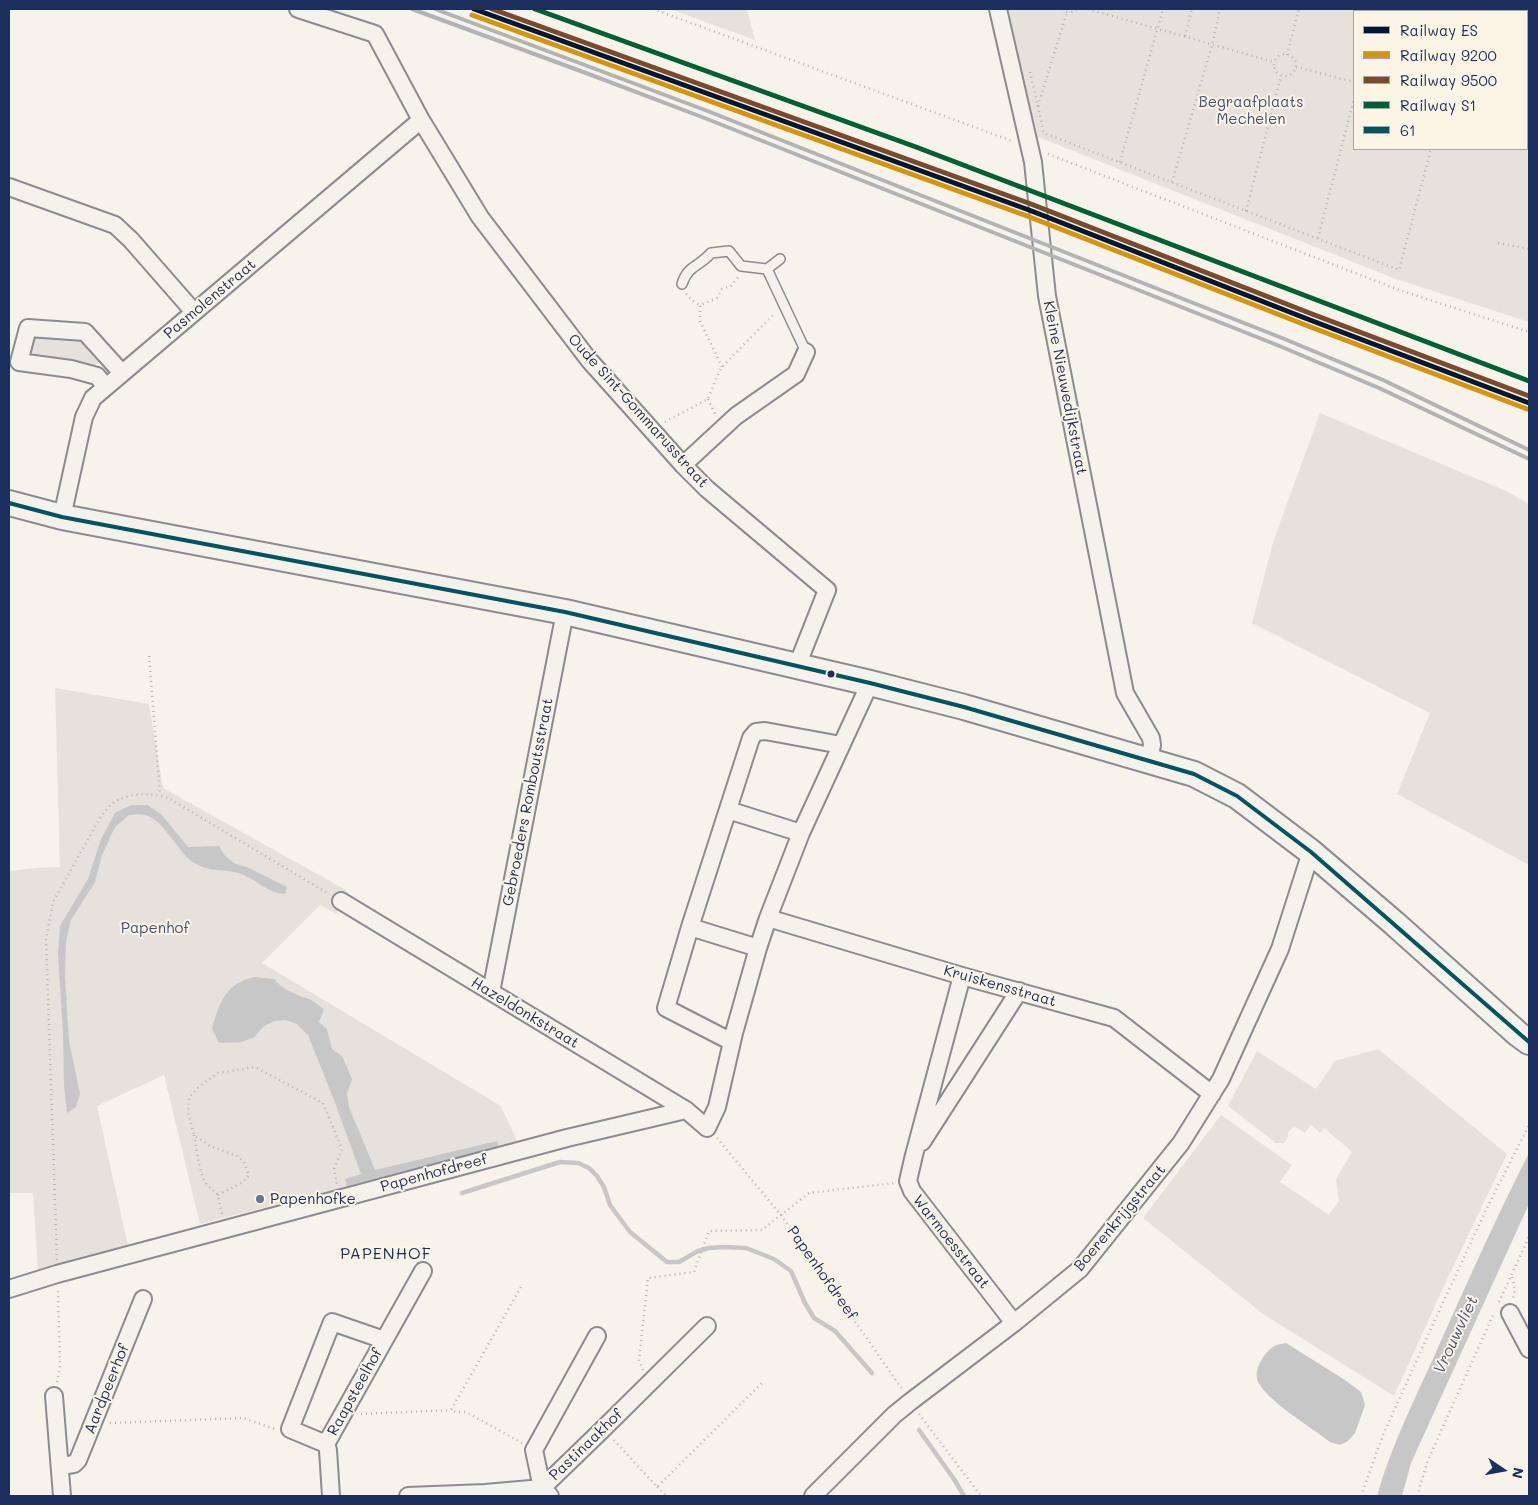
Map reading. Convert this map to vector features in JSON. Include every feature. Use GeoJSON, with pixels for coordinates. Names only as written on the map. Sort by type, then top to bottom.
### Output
{"type":"FeatureCollection","features":[{"type":"Feature","properties":{"kind":"main road"},"geometry":{"type":"LineString","coordinates":[[9,503],[62,516],[565,612],[870,683],[964,707],[1194,774],[1237,796],[1310,852],[1529,1042]]}},
{"type":"Feature","properties":{"kind":"street","name":"Oude Sint-Gommarusstraat"},"geometry":{"type":"LineString","coordinates":[[298,9],[375,34],[421,120],[480,217],[589,360],[683,466],[707,489],[827,590],[797,666]]}},
{"type":"Feature","properties":{"kind":"street","name":"Kleine Nieuwedijkstraat"},"geometry":{"type":"LineString","coordinates":[[998,9],[1033,162],[1047,296],[1052,325],[1125,693],[1151,738],[1152,744],[1149,760]]}},
{"type":"Feature","properties":{"kind":"street","name":"Pasmolenstraat"},"geometry":{"type":"LineString","coordinates":[[62,516],[84,417],[93,398],[421,120]]}},
{"type":"Feature","properties":{"kind":"street"},"geometry":{"type":"LineString","coordinates":[[9,186],[115,226],[130,240],[194,312]]}},
{"type":"Feature","properties":{"kind":"street"},"geometry":{"type":"LineString","coordinates":[[106,387],[97,376],[71,369],[19,362],[28,328],[84,332],[122,373]]}},
{"type":"Feature","properties":{"kind":"street"},"geometry":{"type":"LineString","coordinates":[[683,466],[736,416],[796,374],[806,352]]}},
{"type":"Feature","properties":{"kind":"street","name":"Gebroeders Romboutsstraat"},"geometry":{"type":"LineString","coordinates":[[491,992],[565,612]]}},
{"type":"Feature","properties":{"kind":"street"},"geometry":{"type":"LineString","coordinates":[[708,1128],[717,1107],[732,1042],[768,918],[801,834],[870,683]]}},
{"type":"Feature","properties":{"kind":"street"},"geometry":{"type":"LineString","coordinates":[[732,1042],[666,1008],[751,738],[756,732],[765,731],[841,745]]}},
{"type":"Feature","properties":{"kind":"street"},"geometry":{"type":"LineString","coordinates":[[728,810],[801,834]]}},
{"type":"Feature","properties":{"kind":"street","name":"Boerenkrijgstraat"},"geometry":{"type":"LineString","coordinates":[[813,1496],[910,1402],[1014,1323],[1080,1269],[1181,1144],[1221,1079],[1280,949],[1310,852]]}},
{"type":"Feature","properties":{"kind":"street","name":"Hazeldonkstraat"},"geometry":{"type":"LineString","coordinates":[[341,901],[686,1110],[708,1128]]}},
{"type":"Feature","properties":{"kind":"street","name":"Kruiskensstraat"},"geometry":{"type":"LineString","coordinates":[[768,918],[962,976],[1114,1018],[1212,1094]]}},
{"type":"Feature","properties":{"kind":"street"},"geometry":{"type":"LineString","coordinates":[[690,927],[758,948]]}},
{"type":"Feature","properties":{"kind":"street","name":"Warmoesstraat"},"geometry":{"type":"LineString","coordinates":[[962,976],[908,1181],[912,1191],[1014,1323]]}},
{"type":"Feature","properties":{"kind":"street","name":"Warmoesstraat"},"geometry":{"type":"LineString","coordinates":[[914,1155],[1019,991]]}},
{"type":"Feature","properties":{"kind":"street","name":"Papenhofdreef"},"geometry":{"type":"LineString","coordinates":[[9,1289],[57,1274],[339,1198],[567,1138],[686,1110]]}},
{"type":"Feature","properties":{"kind":"street","name":"Raapsteelhof"},"geometry":{"type":"LineString","coordinates":[[331,1496],[326,1444],[423,1271]]}},
{"type":"Feature","properties":{"kind":"street","name":"Aardpeerhof"},"geometry":{"type":"LineString","coordinates":[[60,1466],[74,1464],[78,1460],[143,1299]]}},
{"type":"Feature","properties":{"kind":"street"},"geometry":{"type":"LineString","coordinates":[[1510,1313],[1529,1349]]}},
{"type":"Feature","properties":{"kind":"street","name":"Raapsteelhof"},"geometry":{"type":"LineString","coordinates":[[326,1444],[290,1430],[332,1322],[384,1340]]}},
{"type":"Feature","properties":{"kind":"street","name":"Pastinaakhof"},"geometry":{"type":"LineString","coordinates":[[546,1492],[648,1383],[707,1326]]}},
{"type":"Feature","properties":{"kind":"street"},"geometry":{"type":"LineString","coordinates":[[534,1450],[597,1336]]}},
{"type":"Feature","properties":{"kind":"street"},"geometry":{"type":"LineString","coordinates":[[54,1396],[62,1496]]}},
{"type":"Feature","properties":{"kind":"street","name":"Pastinaakhof"},"geometry":{"type":"LineString","coordinates":[[534,1450],[546,1492]]}},
{"type":"Feature","properties":{"kind":"street"},"geometry":{"type":"LineString","coordinates":[[408,1496],[546,1492]]}},
{"type":"Feature","properties":{"kind":"lane"},"geometry":{"type":"LineString","coordinates":[[682,284],[684,276],[690,268],[704,261],[711,253],[729,251],[741,266],[767,269],[780,259]]}},
{"type":"Feature","properties":{"kind":"lane"},"geometry":{"type":"LineString","coordinates":[[767,269],[806,352]]}},
{"type":"Feature","properties":{"kind":"path"},"geometry":{"type":"LineString","coordinates":[[653,9],[1029,147],[1399,290],[1529,332]]}},
{"type":"Feature","properties":{"kind":"path"},"geometry":{"type":"LineString","coordinates":[[1062,9],[1067,12],[1077,9]]}},
{"type":"Feature","properties":{"kind":"path"},"geometry":{"type":"LineString","coordinates":[[1088,9],[1274,62]]}},
{"type":"Feature","properties":{"kind":"path"},"geometry":{"type":"LineString","coordinates":[[1120,162],[1158,30],[1162,9]]}},
{"type":"Feature","properties":{"kind":"path"},"geometry":{"type":"LineString","coordinates":[[1185,37],[1192,9]]}},
{"type":"Feature","properties":{"kind":"path"},"geometry":{"type":"LineString","coordinates":[[1172,182],[1212,45],[1220,9]]}},
{"type":"Feature","properties":{"kind":"path"},"geometry":{"type":"LineString","coordinates":[[1287,55],[1300,9]]}},
{"type":"Feature","properties":{"kind":"path"},"geometry":{"type":"LineString","coordinates":[[1038,107],[1067,12]]}},
{"type":"Feature","properties":{"kind":"path"},"geometry":{"type":"LineString","coordinates":[[1282,55],[1287,55],[1292,57],[1296,67],[1293,73],[1281,76],[1274,68],[1274,62],[1282,55]]}},
{"type":"Feature","properties":{"kind":"path"},"geometry":{"type":"LineString","coordinates":[[1296,67],[1353,82]]}},
{"type":"Feature","properties":{"kind":"path"},"geometry":{"type":"LineString","coordinates":[[1030,71],[1044,133],[1399,270],[1431,150]]}},
{"type":"Feature","properties":{"kind":"path"},"geometry":{"type":"LineString","coordinates":[[1246,211],[1281,76]]}},
{"type":"Feature","properties":{"kind":"path"},"geometry":{"type":"LineString","coordinates":[[1317,238],[1353,103]]}},
{"type":"Feature","properties":{"kind":"path"},"geometry":{"type":"LineString","coordinates":[[1498,243],[1529,250]]}},
{"type":"Feature","properties":{"kind":"path"},"geometry":{"type":"LineString","coordinates":[[700,305],[717,298],[722,289],[732,286],[741,272],[741,266]]}},
{"type":"Feature","properties":{"kind":"path"},"geometry":{"type":"LineString","coordinates":[[682,284],[689,297],[700,305]]}},
{"type":"Feature","properties":{"kind":"path"},"geometry":{"type":"LineString","coordinates":[[700,305],[700,321],[722,367]]}},
{"type":"Feature","properties":{"kind":"path"},"geometry":{"type":"LineString","coordinates":[[650,429],[708,399],[722,367],[784,305]]}},
{"type":"Feature","properties":{"kind":"path"},"geometry":{"type":"LineString","coordinates":[[149,656],[160,794]]}},
{"type":"Feature","properties":{"kind":"path"},"geometry":{"type":"LineString","coordinates":[[54,1396],[60,1368],[46,939],[53,902],[101,816],[111,804],[125,797],[160,794],[341,901]]}},
{"type":"Feature","properties":{"kind":"path"},"geometry":{"type":"LineString","coordinates":[[226,1229],[218,1195],[207,1185],[199,1164],[188,1112],[189,1098],[201,1085],[218,1073],[255,1067],[322,1103],[342,1149],[334,1169],[339,1198]]}},
{"type":"Feature","properties":{"kind":"path"},"geometry":{"type":"LineString","coordinates":[[1361,1496],[1383,1435],[1434,1322],[1486,1210],[1529,1125]]}},
{"type":"Feature","properties":{"kind":"path","name":"Papenhofdreef"},"geometry":{"type":"LineString","coordinates":[[708,1128],[781,1215],[910,1402],[981,1496]]}},
{"type":"Feature","properties":{"kind":"path"},"geometry":{"type":"LineString","coordinates":[[194,1135],[210,1146],[237,1156],[244,1162],[249,1175],[243,1182],[218,1195]]}},
{"type":"Feature","properties":{"kind":"path"},"geometry":{"type":"LineString","coordinates":[[648,1383],[639,1360],[648,1278],[694,1272],[709,1231],[762,1230],[809,1193],[908,1181]]}},
{"type":"Feature","properties":{"kind":"path"},"geometry":{"type":"LineString","coordinates":[[1417,1496],[1428,1460],[1529,1238]]}},
{"type":"Feature","properties":{"kind":"path"},"geometry":{"type":"LineString","coordinates":[[1510,1313],[1515,1289],[1511,1276]]}},
{"type":"Feature","properties":{"kind":"path"},"geometry":{"type":"LineString","coordinates":[[452,1410],[521,1287]]}},
{"type":"Feature","properties":{"kind":"path"},"geometry":{"type":"LineString","coordinates":[[657,1487],[764,1381]]}},
{"type":"Feature","properties":{"kind":"path"},"geometry":{"type":"LineString","coordinates":[[342,1415],[452,1410],[466,1412],[534,1450]]}},
{"type":"Feature","properties":{"kind":"path"},"geometry":{"type":"LineString","coordinates":[[93,1424],[243,1418],[283,1432],[290,1430]]}},
{"type":"Feature","properties":{"kind":"path"},"geometry":{"type":"LineString","coordinates":[[604,1429],[667,1496]]}},
{"type":"Feature","properties":{"kind":"green space"},"geometry":{"type":"Polygon","coordinates":[[[670,9],[747,9],[755,40],[670,9]]]}},
{"type":"Feature","properties":{"kind":"green space","name":"Begraafplaats Mechelen"},"geometry":{"type":"Polygon","coordinates":[[[1007,9],[1529,9],[1529,322],[1396,279],[1038,137],[1007,9]]]}},
{"type":"Feature","properties":{"kind":"green space"},"geometry":{"type":"Polygon","coordinates":[[[33,336],[82,341],[98,362],[92,368],[26,355],[33,336]]]}},
{"type":"Feature","properties":{"kind":"green space"},"geometry":{"type":"Polygon","coordinates":[[[1320,413],[1506,491],[1529,504],[1529,865],[1397,794],[1430,713],[1252,623],[1274,539],[1320,413]]]}},
{"type":"Feature","properties":{"kind":"green space","name":"Papenhof"},"geometry":{"type":"Polygon","coordinates":[[[55,688],[149,704],[163,788],[346,890],[337,914],[320,905],[262,963],[501,1106],[518,1143],[200,1224],[164,1075],[97,1106],[128,1246],[38,1273],[33,1193],[9,1193],[9,871],[60,867],[55,688]]]}},
{"type":"Feature","properties":{"kind":"green space"},"geometry":{"type":"Polygon","coordinates":[[[1378,1049],[1507,1154],[1394,1396],[1263,1314],[1143,1218],[1221,1115],[1292,1165],[1280,1182],[1329,1215],[1339,1201],[1336,1179],[1352,1152],[1324,1128],[1320,1133],[1311,1125],[1305,1133],[1294,1126],[1287,1134],[1289,1136],[1284,1143],[1276,1143],[1228,1106],[1257,1051],[1316,1089],[1335,1061],[1378,1049]]]}},
{"type":"Feature","properties":{"kind":"water"},"geometry":{"type":"Polygon","coordinates":[[[131,805],[147,805],[161,814],[188,847],[219,846],[225,856],[234,863],[249,868],[287,887],[285,894],[273,892],[241,874],[208,869],[196,864],[185,855],[163,827],[151,817],[129,815],[115,827],[102,855],[95,882],[71,920],[66,941],[65,976],[69,1041],[80,1094],[76,1107],[67,1113],[58,953],[60,926],[88,879],[101,839],[115,813],[131,805]]]}},
{"type":"Feature","properties":{"kind":"water"},"geometry":{"type":"Polygon","coordinates":[[[255,977],[274,979],[284,988],[311,1000],[324,1009],[319,1022],[327,1029],[332,1049],[342,1056],[352,1079],[347,1094],[349,1107],[375,1170],[497,1141],[499,1147],[347,1186],[345,1179],[361,1174],[308,1035],[297,1024],[286,1020],[274,1021],[263,1027],[254,1037],[242,1042],[219,1043],[212,1029],[218,1009],[229,990],[240,982],[255,977]]]}},
{"type":"Feature","properties":{"kind":"water","name":"Vrouwvliet"},"geometry":{"type":"Polygon","coordinates":[[[1529,1153],[1529,1204],[1411,1463],[1402,1496],[1377,1496],[1389,1459],[1404,1423],[1481,1252],[1529,1153]]]}},
{"type":"Feature","properties":{"kind":"water"},"geometry":{"type":"Polygon","coordinates":[[[1286,1343],[1361,1392],[1365,1405],[1355,1433],[1348,1441],[1340,1445],[1330,1442],[1273,1400],[1258,1382],[1257,1372],[1259,1365],[1267,1352],[1278,1345],[1286,1343]]]}},
{"type":"Feature","properties":{"kind":"waterway"},"geometry":{"type":"LineString","coordinates":[[462,1193],[560,1162],[578,1163],[589,1168],[597,1176],[604,1187],[610,1205],[630,1232],[667,1262],[679,1262],[698,1251],[709,1248],[746,1248],[774,1259],[791,1271],[814,1318],[835,1331],[872,1373]]}},
{"type":"Feature","properties":{"kind":"waterway"},"geometry":{"type":"LineString","coordinates":[[919,1430],[964,1496]]}},
{"type":"Feature","properties":{"kind":"railway"},"geometry":{"type":"LineString","coordinates":[[412,9],[702,117],[1277,345],[1379,388],[1529,459]]}},
{"type":"Feature","properties":{"kind":"railway"},"geometry":{"type":"LineString","coordinates":[[435,9],[705,110],[1282,338],[1383,380],[1529,450]]}},
{"type":"Feature","properties":{"kind":"rail line","name":"ES"},"geometry":{"type":"LineString","coordinates":[[474,9],[1029,210],[1529,403]]}},
{"type":"Feature","properties":{"kind":"rail line","name":"9500"},"geometry":{"type":"LineString","coordinates":[[492,9],[1031,204],[1312,314],[1529,396]]}},
{"type":"Feature","properties":{"kind":"rail line","name":"S1"},"geometry":{"type":"LineString","coordinates":[[535,9],[916,147],[1529,381]]}},
{"type":"Feature","properties":{"kind":"rail line","name":"9200"},"geometry":{"type":"LineString","coordinates":[[472,15],[1027,216],[1527,409]]}},
{"type":"Feature","properties":{"kind":"transit line","name":"61"},"geometry":{"type":"LineString","coordinates":[[9,503],[62,517],[565,612],[870,683],[964,707],[1194,774],[1237,796],[1311,852],[1529,1042]]}},
{"type":"Feature","properties":{"kind":"place","name":"Papenhofke"},"geometry":{"type":"Point","coordinates":[260,1199]}},
{"type":"Feature","properties":{"kind":"district","name":"PAPENHOF"},"geometry":{"type":"Point","coordinates":[386,1254]}}]}
